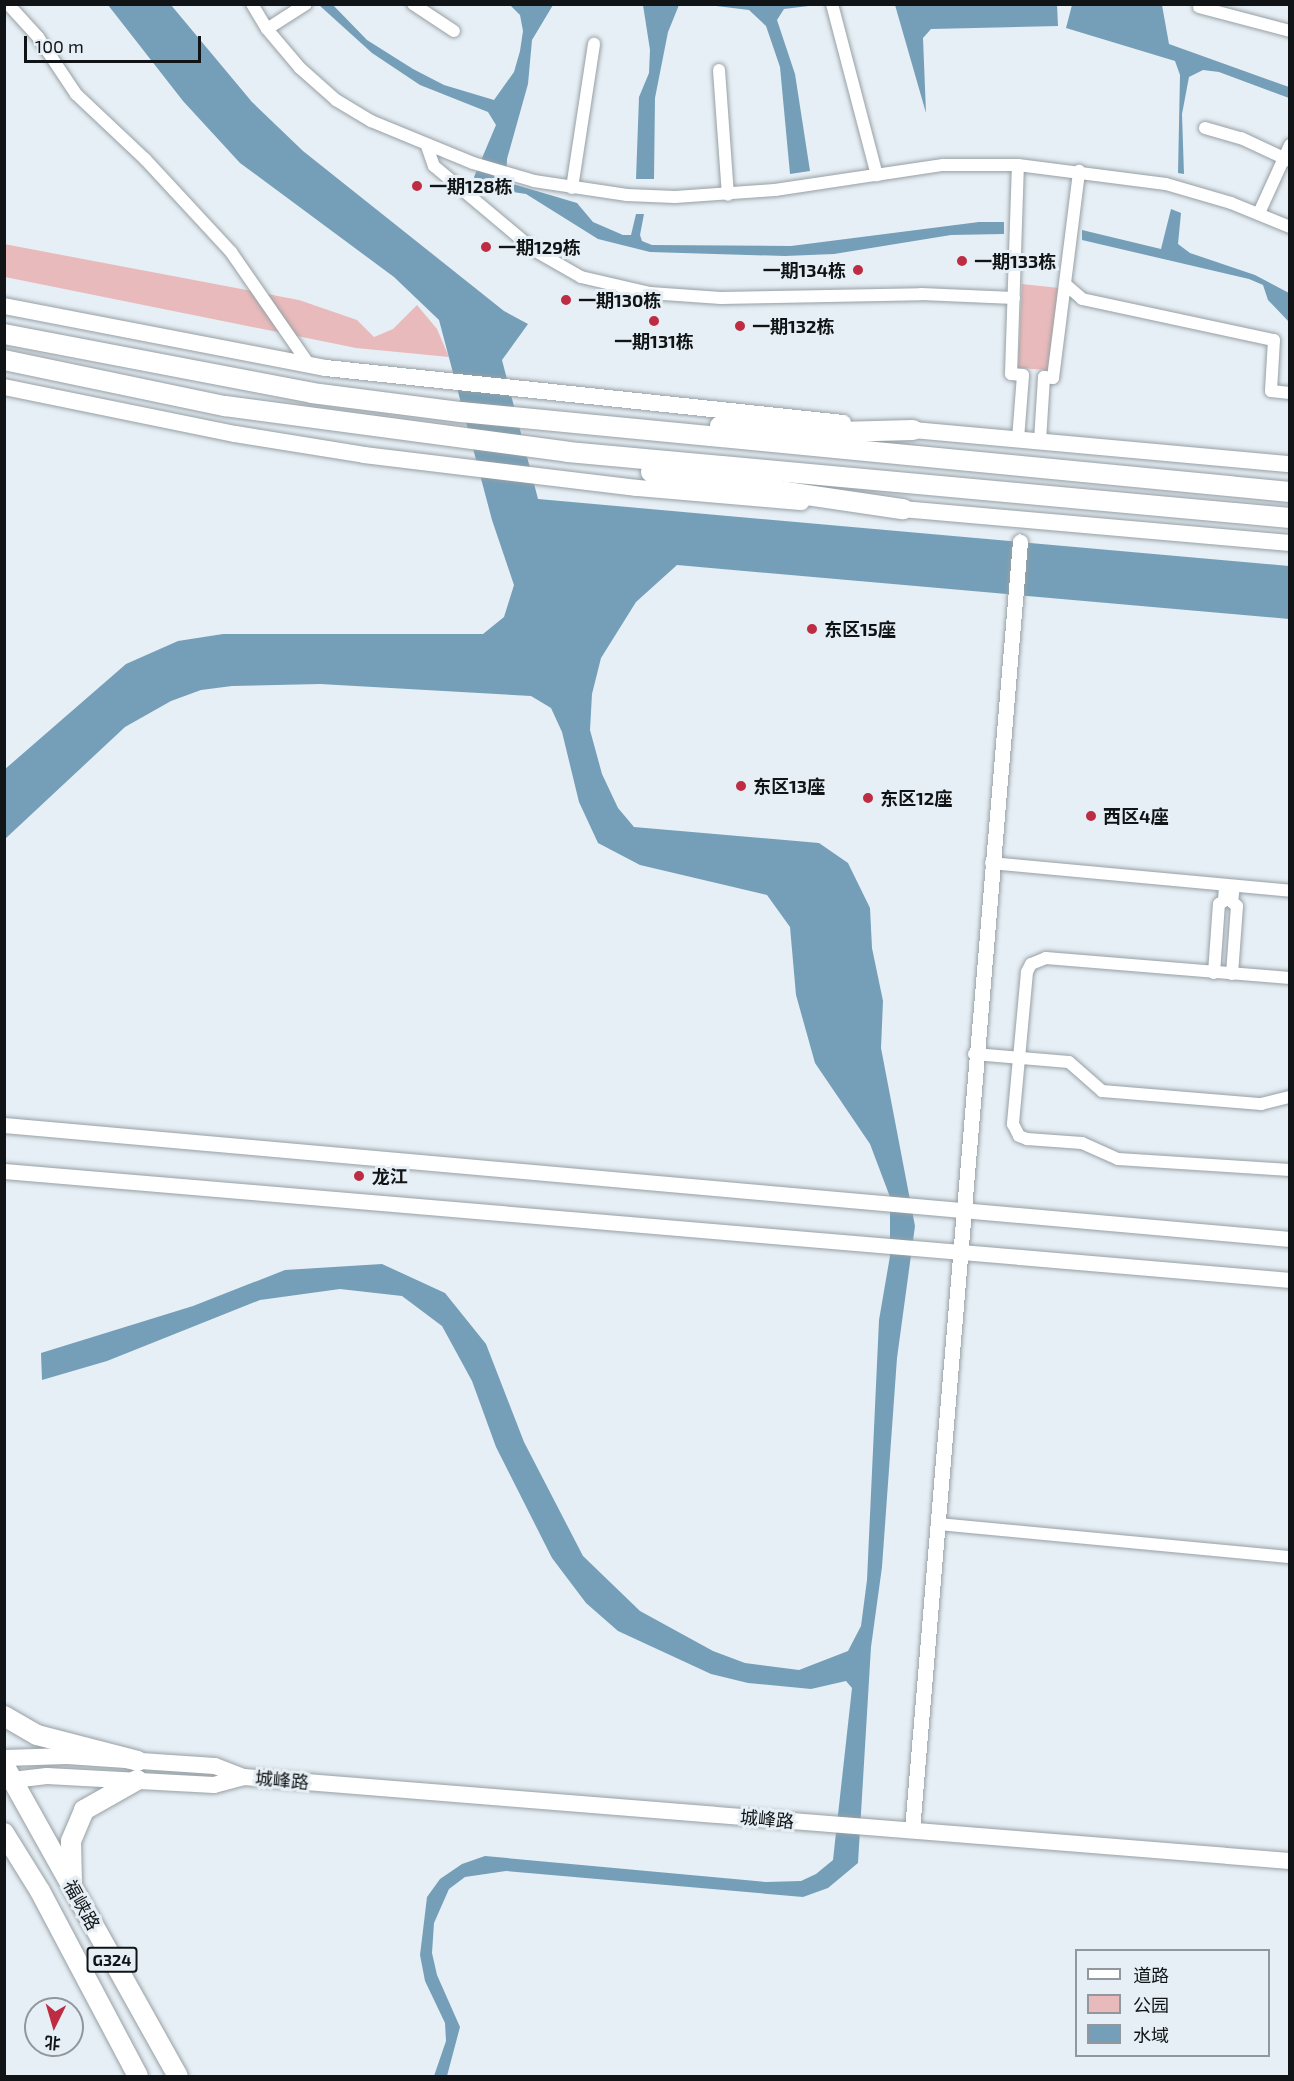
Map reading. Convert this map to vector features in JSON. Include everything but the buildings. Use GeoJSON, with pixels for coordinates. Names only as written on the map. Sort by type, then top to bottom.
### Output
{"type":"FeatureCollection","features":[{"type":"Feature","properties":{"kind":"highway"},"geometry":{"type":"LineString","coordinates":[[4,334],[290,390],[461,412],[1290,492]]}},
{"type":"Feature","properties":{"kind":"highway"},"geometry":{"type":"LineString","coordinates":[[4,360],[225,406],[458,438],[576,452],[1290,518]]}},
{"type":"Feature","properties":{"kind":"highway"},"geometry":{"type":"LineString","coordinates":[[519,419],[838,432],[913,430]]}},
{"type":"Feature","properties":{"kind":"highway"},"geometry":{"type":"LineString","coordinates":[[576,452],[646,471],[903,509]]}},
{"type":"Feature","properties":{"kind":"highway"},"geometry":{"type":"LineString","coordinates":[[4,1716],[37,1735],[137,1770]]}},
{"type":"Feature","properties":{"kind":"highway"},"geometry":{"type":"LineString","coordinates":[[73,1889],[71,1841],[76,1822],[99,1798],[137,1770]]}},
{"type":"Feature","properties":{"kind":"highway","name":"福峡路"},"geometry":{"type":"LineString","coordinates":[[8,1775],[178,2076]]}},
{"type":"Feature","properties":{"kind":"highway","name":"福峡路"},"geometry":{"type":"LineString","coordinates":[[4,1833],[40,1891],[138,2076]]}},
{"type":"Feature","properties":{"kind":"highway"},"geometry":{"type":"LineString","coordinates":[[4,1855],[40,1891]]}},
{"type":"Feature","properties":{"kind":"highway"},"geometry":{"type":"LineString","coordinates":[[59,1927],[86,1912]]}},
{"type":"Feature","properties":{"kind":"main road"},"geometry":{"type":"LineString","coordinates":[[4,306],[310,366],[455,384],[913,430],[1290,464]]}},
{"type":"Feature","properties":{"kind":"main road"},"geometry":{"type":"LineString","coordinates":[[4,387],[235,434],[476,470],[764,500],[903,509],[1290,543]]}},
{"type":"Feature","properties":{"kind":"main road"},"geometry":{"type":"LineString","coordinates":[[94,1778],[95,1757]]}},
{"type":"Feature","properties":{"kind":"main road","name":"城峰路"},"geometry":{"type":"LineString","coordinates":[[4,1758],[95,1757],[137,1770],[214,1785],[244,1777],[1290,1861]]}},
{"type":"Feature","properties":{"kind":"main road","name":"城峰路"},"geometry":{"type":"LineString","coordinates":[[8,1775],[94,1778],[137,1770]]}},
{"type":"Feature","properties":{"kind":"street"},"geometry":{"type":"LineString","coordinates":[[8,4],[38,37],[76,94],[145,159],[231,252],[310,366]]}},
{"type":"Feature","properties":{"kind":"street"},"geometry":{"type":"LineString","coordinates":[[252,4],[267,29],[336,100],[371,121],[427,146],[508,175],[572,188],[636,195],[728,195],[943,165],[1018,165],[1079,171],[1166,184],[1259,213],[1290,227]]}},
{"type":"Feature","properties":{"kind":"street"},"geometry":{"type":"LineString","coordinates":[[267,29],[306,4]]}},
{"type":"Feature","properties":{"kind":"street"},"geometry":{"type":"LineString","coordinates":[[413,4],[454,31]]}},
{"type":"Feature","properties":{"kind":"street"},"geometry":{"type":"LineString","coordinates":[[832,4],[878,175]]}},
{"type":"Feature","properties":{"kind":"street"},"geometry":{"type":"LineString","coordinates":[[1199,7],[1290,31]]}},
{"type":"Feature","properties":{"kind":"street"},"geometry":{"type":"LineString","coordinates":[[572,188],[594,44]]}},
{"type":"Feature","properties":{"kind":"street"},"geometry":{"type":"LineString","coordinates":[[718,70],[728,195]]}},
{"type":"Feature","properties":{"kind":"street"},"geometry":{"type":"LineString","coordinates":[[1204,128],[1240,138],[1287,160]]}},
{"type":"Feature","properties":{"kind":"street"},"geometry":{"type":"LineString","coordinates":[[1259,213],[1287,160],[1290,145]]}},
{"type":"Feature","properties":{"kind":"street"},"geometry":{"type":"LineString","coordinates":[[427,146],[434,166],[534,250],[581,277],[650,293],[721,298],[921,294],[1014,298]]}},
{"type":"Feature","properties":{"kind":"street"},"geometry":{"type":"LineString","coordinates":[[1018,165],[1011,374],[1023,375],[1018,440]]}},
{"type":"Feature","properties":{"kind":"street"},"geometry":{"type":"LineString","coordinates":[[1040,441],[1044,377],[1053,378],[1079,171]]}},
{"type":"Feature","properties":{"kind":"street"},"geometry":{"type":"LineString","coordinates":[[1065,284],[1082,299],[1274,340],[1271,391],[1290,393]]}},
{"type":"Feature","properties":{"kind":"street"},"geometry":{"type":"LineString","coordinates":[[912,1830],[939,1524],[974,1054],[1022,520]]}},
{"type":"Feature","properties":{"kind":"street"},"geometry":{"type":"LineString","coordinates":[[991,863],[1290,891]]}},
{"type":"Feature","properties":{"kind":"street"},"geometry":{"type":"LineString","coordinates":[[1214,973],[1219,904],[1224,901],[1229,885]]}},
{"type":"Feature","properties":{"kind":"street"},"geometry":{"type":"LineString","coordinates":[[1229,885],[1232,902],[1237,906],[1232,974]]}},
{"type":"Feature","properties":{"kind":"street"},"geometry":{"type":"LineString","coordinates":[[1290,978],[1038,961],[1027,972],[1013,1124],[1019,1136],[1082,1143],[1118,1159],[1290,1170]]}},
{"type":"Feature","properties":{"kind":"street"},"geometry":{"type":"LineString","coordinates":[[974,1054],[1069,1062],[1102,1091],[1262,1104],[1290,1097]]}},
{"type":"Feature","properties":{"kind":"street"},"geometry":{"type":"LineString","coordinates":[[4,1125],[1290,1239]]}},
{"type":"Feature","properties":{"kind":"street"},"geometry":{"type":"LineString","coordinates":[[4,1171],[1290,1280]]}},
{"type":"Feature","properties":{"kind":"street"},"geometry":{"type":"LineString","coordinates":[[939,1524],[1290,1557]]}},
{"type":"Feature","properties":{"kind":"green space"},"geometry":{"type":"Polygon","coordinates":[[[4,244],[299,300],[357,320],[374,337],[393,329],[417,305],[437,329],[449,357],[356,348],[5,277],[4,244]]]}},
{"type":"Feature","properties":{"kind":"green space"},"geometry":{"type":"Polygon","coordinates":[[[1022,284],[1059,288],[1048,370],[1018,368],[1022,284]]]}},
{"type":"Feature","properties":{"kind":"water"},"geometry":{"type":"Polygon","coordinates":[[[1057,4],[1058,26],[931,29],[923,38],[926,113],[895,5],[1057,4]]]}},
{"type":"Feature","properties":{"kind":"water"},"geometry":{"type":"Polygon","coordinates":[[[108,5],[171,5],[252,102],[303,151],[504,311],[528,324],[502,360],[538,499],[1289,566],[1289,619],[677,565],[636,602],[601,658],[592,694],[590,730],[602,774],[618,808],[634,827],[819,843],[848,863],[870,908],[872,948],[883,1001],[881,1048],[915,1226],[897,1358],[882,1567],[871,1647],[858,1863],[828,1888],[803,1897],[506,1871],[465,1877],[449,1889],[434,1923],[432,1953],[437,1975],[460,2027],[447,2076],[434,2076],[446,2041],[445,2023],[425,1981],[420,1955],[427,1897],[440,1879],[462,1864],[485,1856],[766,1882],[801,1881],[816,1874],[833,1860],[852,1688],[846,1681],[811,1689],[748,1683],[711,1674],[618,1631],[586,1603],[552,1558],[496,1447],[472,1381],[442,1326],[402,1296],[340,1289],[260,1300],[107,1361],[42,1380],[41,1353],[193,1306],[285,1270],[382,1264],[445,1293],[486,1344],[524,1442],[583,1556],[640,1611],[713,1651],[745,1663],[799,1670],[848,1651],[861,1626],[867,1580],[879,1320],[890,1256],[890,1197],[870,1144],[815,1063],[796,995],[790,927],[767,895],[640,865],[598,843],[579,802],[562,732],[551,708],[531,696],[320,684],[232,686],[201,690],[171,701],[125,727],[5,839],[4,770],[126,664],[178,641],[223,634],[483,634],[504,617],[514,585],[492,520],[439,320],[394,277],[240,163],[183,101],[108,5]]]}},
{"type":"Feature","properties":{"kind":"water"},"geometry":{"type":"Polygon","coordinates":[[[319,5],[333,5],[367,40],[413,69],[444,85],[494,100],[514,72],[520,51],[523,31],[520,15],[510,5],[553,5],[532,40],[528,84],[507,159],[506,182],[577,203],[593,222],[623,235],[631,235],[636,214],[644,214],[640,235],[642,241],[652,245],[791,246],[979,222],[1004,222],[1004,234],[951,235],[834,254],[785,256],[650,252],[598,239],[526,194],[480,187],[474,177],[496,125],[488,112],[420,85],[372,53],[319,5]]]}},
{"type":"Feature","properties":{"kind":"water"},"geometry":{"type":"Polygon","coordinates":[[[643,5],[679,5],[668,32],[655,98],[654,179],[636,179],[639,97],[649,73],[650,50],[643,5]]]}},
{"type":"Feature","properties":{"kind":"water"},"geometry":{"type":"Polygon","coordinates":[[[708,5],[817,5],[784,9],[777,20],[795,74],[810,171],[790,174],[780,67],[766,26],[749,10],[708,5]]]}},
{"type":"Feature","properties":{"kind":"water"},"geometry":{"type":"Polygon","coordinates":[[[1072,5],[1162,5],[1169,44],[1289,87],[1289,98],[1219,72],[1203,70],[1189,77],[1182,114],[1184,174],[1178,173],[1180,75],[1175,61],[1066,28],[1072,5]]]}},
{"type":"Feature","properties":{"kind":"water"},"geometry":{"type":"Polygon","coordinates":[[[1171,209],[1181,213],[1178,244],[1190,253],[1255,275],[1289,293],[1289,322],[1268,300],[1263,285],[1249,279],[1082,240],[1082,230],[1161,249],[1171,209]]]}},
{"type":"Feature","properties":{"kind":"place","name":"一期128栋"},"geometry":{"type":"Point","coordinates":[417,186]}},
{"type":"Feature","properties":{"kind":"place","name":"一期129栋"},"geometry":{"type":"Point","coordinates":[486,247]}},
{"type":"Feature","properties":{"kind":"place","name":"一期133栋"},"geometry":{"type":"Point","coordinates":[962,261]}},
{"type":"Feature","properties":{"kind":"place","name":"一期134栋"},"geometry":{"type":"Point","coordinates":[858,270]}},
{"type":"Feature","properties":{"kind":"place","name":"一期130栋"},"geometry":{"type":"Point","coordinates":[566,300]}},
{"type":"Feature","properties":{"kind":"place","name":"一期131栋"},"geometry":{"type":"Point","coordinates":[654,321]}},
{"type":"Feature","properties":{"kind":"place","name":"一期132栋"},"geometry":{"type":"Point","coordinates":[740,326]}},
{"type":"Feature","properties":{"kind":"place","name":"东区15座"},"geometry":{"type":"Point","coordinates":[812,629]}},
{"type":"Feature","properties":{"kind":"place","name":"东区13座"},"geometry":{"type":"Point","coordinates":[741,786]}},
{"type":"Feature","properties":{"kind":"place","name":"东区12座"},"geometry":{"type":"Point","coordinates":[868,798]}},
{"type":"Feature","properties":{"kind":"place","name":"西区4座"},"geometry":{"type":"Point","coordinates":[1091,816]}},
{"type":"Feature","properties":{"kind":"place","name":"龙江"},"geometry":{"type":"Point","coordinates":[359,1176]}}]}
